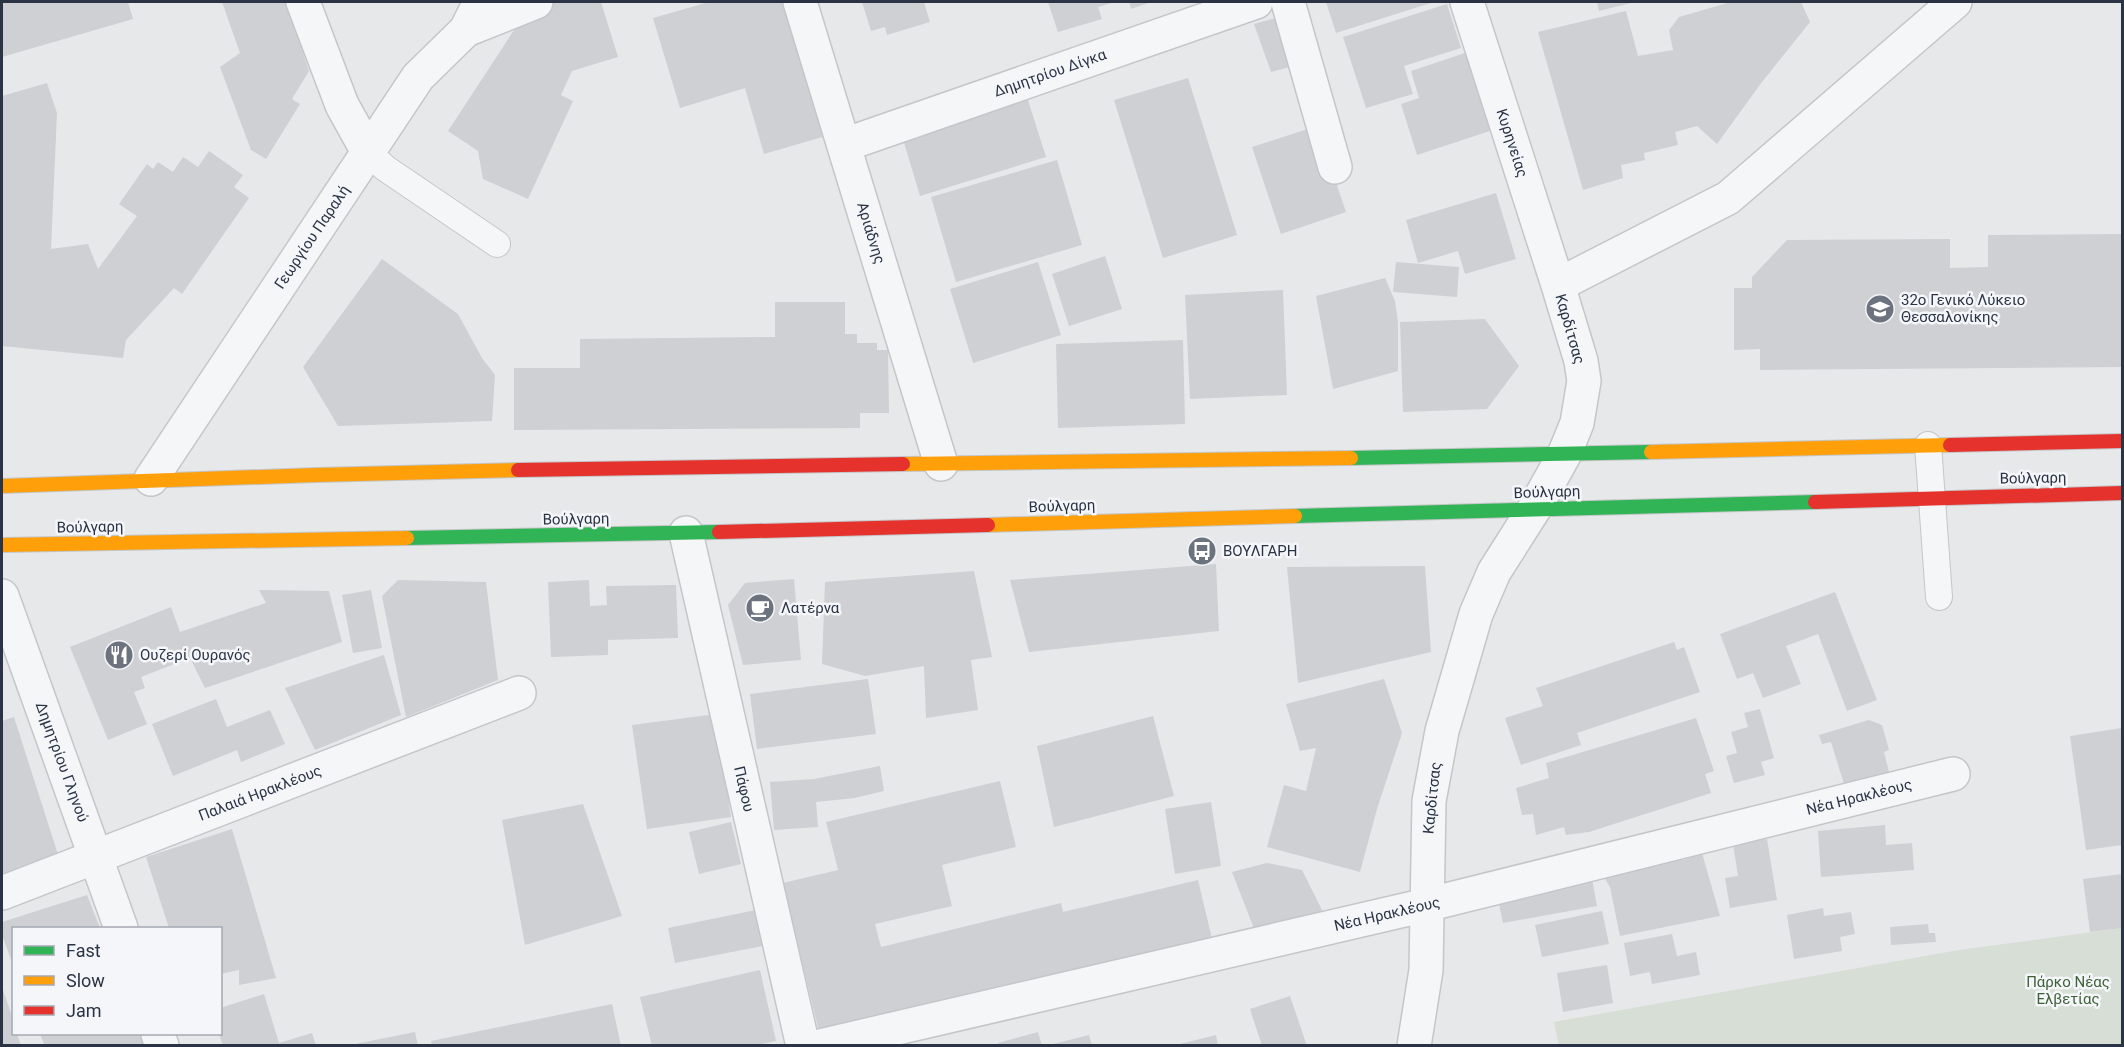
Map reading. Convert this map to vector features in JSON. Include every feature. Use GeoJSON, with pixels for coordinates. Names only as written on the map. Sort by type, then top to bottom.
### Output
{"type":"FeatureCollection","features":[{"type":"Feature","properties":{"kind":"main road"},"geometry":{"type":"LineString","coordinates":[[2,486],[151,479],[526,469],[1564,455],[2122,441]]}},
{"type":"Feature","properties":{"kind":"main road","name":"Βούλγαρη"},"geometry":{"type":"LineString","coordinates":[[2,544],[686,533],[2122,493]]}},
{"type":"Feature","properties":{"kind":"street"},"geometry":{"type":"LineString","coordinates":[[303,2],[342,105],[368,152]]}},
{"type":"Feature","properties":{"kind":"street"},"geometry":{"type":"LineString","coordinates":[[473,16],[536,2]]}},
{"type":"Feature","properties":{"kind":"street","name":"Αριάδνης"},"geometry":{"type":"LineString","coordinates":[[800,2],[941,464]]}},
{"type":"Feature","properties":{"kind":"street","name":"Δημητρίου Δίγκα"},"geometry":{"type":"LineString","coordinates":[[844,145],[1256,2]]}},
{"type":"Feature","properties":{"kind":"street"},"geometry":{"type":"LineString","coordinates":[[1288,2],[1335,167]]}},
{"type":"Feature","properties":{"kind":"street","name":"Κυρηνείας"},"geometry":{"type":"LineString","coordinates":[[1467,2],[1558,285]]}},
{"type":"Feature","properties":{"kind":"street","name":"Καρδίτσας"},"geometry":{"type":"LineString","coordinates":[[1414,1046],[1426,970],[1429,801],[1434,767],[1454,688],[1476,614],[1494,572],[1534,509],[1564,455],[1577,423],[1584,381],[1581,361],[1558,285],[1728,198],[1955,2]]}},
{"type":"Feature","properties":{"kind":"street","name":"Γεωργίου Παραλή"},"geometry":{"type":"LineString","coordinates":[[151,479],[418,77],[473,16]]}},
{"type":"Feature","properties":{"kind":"street","name":"Πάφου"},"geometry":{"type":"LineString","coordinates":[[686,533],[803,1046]]}},
{"type":"Feature","properties":{"kind":"street","name":"Δημητρίου Γληνού"},"geometry":{"type":"LineString","coordinates":[[2,596],[121,927]]}},
{"type":"Feature","properties":{"kind":"street","name":"Παλαιά Ηρακλέους"},"geometry":{"type":"LineString","coordinates":[[2,894],[519,693]]}},
{"type":"Feature","properties":{"kind":"street","name":"Νέα Ηρακλέους"},"geometry":{"type":"LineString","coordinates":[[820,1046],[1426,905],[1953,774]]}},
{"type":"Feature","properties":{"kind":"lane"},"geometry":{"type":"LineString","coordinates":[[368,152],[385,168],[497,244]]}},
{"type":"Feature","properties":{"kind":"lane"},"geometry":{"type":"LineString","coordinates":[[1928,445],[1939,597]]}},
{"type":"Feature","properties":{"kind":"green space","name":"Πάρκο Νέας Ελβετίας"},"geometry":{"type":"Polygon","coordinates":[[[2122,928],[2122,1045],[1559,1046],[1554,1022],[1959,950],[2122,928]]]}},
{"type":"Feature","properties":{"kind":"building"},"geometry":{"type":"Polygon","coordinates":[[[2,2],[128,2],[133,19],[2,57],[2,2]]]}},
{"type":"Feature","properties":{"kind":"building"},"geometry":{"type":"Polygon","coordinates":[[[222,2],[286,2],[309,71],[292,99],[300,104],[266,159],[251,150],[220,67],[240,53],[222,2]]]}},
{"type":"Feature","properties":{"kind":"building"},"geometry":{"type":"Polygon","coordinates":[[[601,2],[618,57],[572,71],[561,95],[573,101],[528,199],[483,179],[478,151],[448,131],[531,4],[601,2]]]}},
{"type":"Feature","properties":{"kind":"building"},"geometry":{"type":"Polygon","coordinates":[[[709,2],[787,2],[826,136],[764,154],[745,88],[680,108],[653,18],[709,2]]]}},
{"type":"Feature","properties":{"kind":"building"},"geometry":{"type":"Polygon","coordinates":[[[862,2],[924,2],[930,22],[887,35],[885,27],[871,31],[862,2]]]}},
{"type":"Feature","properties":{"kind":"building"},"geometry":{"type":"Polygon","coordinates":[[[1048,2],[1115,2],[1098,7],[1102,19],[1058,32],[1048,2]]]}},
{"type":"Feature","properties":{"kind":"building"},"geometry":{"type":"Polygon","coordinates":[[[1129,2],[1151,2],[1131,9],[1129,2]]]}},
{"type":"Feature","properties":{"kind":"building"},"geometry":{"type":"Polygon","coordinates":[[[1326,2],[1434,2],[1336,33],[1326,2]]]}},
{"type":"Feature","properties":{"kind":"building"},"geometry":{"type":"Polygon","coordinates":[[[1597,2],[1635,2],[1599,11],[1597,2]]]}},
{"type":"Feature","properties":{"kind":"building"},"geometry":{"type":"Polygon","coordinates":[[[1731,2],[1801,2],[1810,22],[1717,144],[1697,126],[1675,132],[1678,145],[1644,153],[1645,160],[1621,165],[1623,178],[1583,190],[1538,32],[1626,11],[1638,56],[1673,50],[1669,30],[1679,17],[1731,2]]]}},
{"type":"Feature","properties":{"kind":"building"},"geometry":{"type":"Polygon","coordinates":[[[1447,4],[1461,48],[1404,66],[1413,94],[1366,108],[1343,37],[1447,4]]]}},
{"type":"Feature","properties":{"kind":"building"},"geometry":{"type":"Polygon","coordinates":[[[1279,17],[1297,65],[1271,72],[1254,24],[1279,17]]]}},
{"type":"Feature","properties":{"kind":"building"},"geometry":{"type":"Polygon","coordinates":[[[1471,51],[1496,129],[1417,155],[1401,104],[1419,98],[1411,71],[1471,51]]]}},
{"type":"Feature","properties":{"kind":"building"},"geometry":{"type":"Polygon","coordinates":[[[1188,78],[1237,235],[1163,258],[1114,100],[1188,78]]]}},
{"type":"Feature","properties":{"kind":"building"},"geometry":{"type":"Polygon","coordinates":[[[47,83],[57,113],[51,249],[88,244],[98,269],[137,216],[119,204],[147,164],[153,169],[158,162],[173,172],[183,157],[198,167],[209,151],[243,175],[234,187],[249,198],[182,294],[174,288],[126,340],[123,358],[2,346],[2,96],[47,83]]]}},
{"type":"Feature","properties":{"kind":"building"},"geometry":{"type":"Polygon","coordinates":[[[1027,97],[1046,157],[920,196],[902,136],[1027,97]]]}},
{"type":"Feature","properties":{"kind":"building"},"geometry":{"type":"Polygon","coordinates":[[[1317,126],[1346,212],[1281,234],[1252,147],[1317,126]]]}},
{"type":"Feature","properties":{"kind":"building"},"geometry":{"type":"Polygon","coordinates":[[[1057,160],[1082,245],[956,282],[931,197],[1057,160]]]}},
{"type":"Feature","properties":{"kind":"building"},"geometry":{"type":"Polygon","coordinates":[[[1496,193],[1516,259],[1465,274],[1458,251],[1418,263],[1406,220],[1496,193]]]}},
{"type":"Feature","properties":{"kind":"building"},"geometry":{"type":"Polygon","coordinates":[[[2122,234],[2122,367],[1760,370],[1760,349],[1734,350],[1734,288],[1752,288],[1752,277],[1787,240],[1950,239],[1950,268],[1988,267],[1988,235],[2122,234]]]}},
{"type":"Feature","properties":{"kind":"building"},"geometry":{"type":"Polygon","coordinates":[[[1105,256],[1122,309],[1069,326],[1052,274],[1105,256]]]}},
{"type":"Feature","properties":{"kind":"building"},"geometry":{"type":"Polygon","coordinates":[[[382,259],[458,314],[482,358],[495,375],[492,421],[338,426],[303,367],[382,259]]]}},
{"type":"Feature","properties":{"kind":"building"},"geometry":{"type":"Polygon","coordinates":[[[1038,262],[1061,335],[973,363],[950,289],[1038,262]]]}},
{"type":"Feature","properties":{"kind":"building"},"geometry":{"type":"Polygon","coordinates":[[[1396,262],[1459,267],[1457,297],[1393,292],[1396,262]]]}},
{"type":"Feature","properties":{"kind":"building"},"geometry":{"type":"Polygon","coordinates":[[[1385,278],[1395,301],[1398,322],[1398,371],[1333,389],[1316,296],[1385,278]]]}},
{"type":"Feature","properties":{"kind":"building"},"geometry":{"type":"Polygon","coordinates":[[[1283,290],[1287,395],[1190,399],[1185,295],[1283,290]]]}},
{"type":"Feature","properties":{"kind":"building"},"geometry":{"type":"Polygon","coordinates":[[[775,302],[845,302],[845,334],[857,334],[857,343],[877,343],[877,350],[888,350],[889,413],[860,413],[860,428],[514,430],[514,368],[580,368],[580,339],[775,337],[775,302]]]}},
{"type":"Feature","properties":{"kind":"building"},"geometry":{"type":"Polygon","coordinates":[[[1485,319],[1519,366],[1487,409],[1403,412],[1400,322],[1485,319]]]}},
{"type":"Feature","properties":{"kind":"building"},"geometry":{"type":"Polygon","coordinates":[[[1183,340],[1185,424],[1058,428],[1056,344],[1183,340]]]}},
{"type":"Feature","properties":{"kind":"building"},"geometry":{"type":"Polygon","coordinates":[[[1216,564],[1219,631],[1029,652],[1010,580],[1216,564]]]}},
{"type":"Feature","properties":{"kind":"building"},"geometry":{"type":"Polygon","coordinates":[[[1425,566],[1431,652],[1298,683],[1287,567],[1425,566]]]}},
{"type":"Feature","properties":{"kind":"building"},"geometry":{"type":"Polygon","coordinates":[[[974,571],[992,657],[971,660],[978,710],[926,718],[924,666],[865,676],[822,664],[825,582],[974,571]]]}},
{"type":"Feature","properties":{"kind":"building"},"geometry":{"type":"Polygon","coordinates":[[[794,579],[801,660],[743,665],[728,605],[745,583],[794,579]]]}},
{"type":"Feature","properties":{"kind":"building"},"geometry":{"type":"Polygon","coordinates":[[[398,580],[486,582],[498,680],[406,717],[382,596],[398,580]]]}},
{"type":"Feature","properties":{"kind":"building"},"geometry":{"type":"Polygon","coordinates":[[[589,580],[590,606],[607,605],[606,586],[676,585],[678,638],[608,640],[608,655],[551,657],[548,582],[589,580]]]}},
{"type":"Feature","properties":{"kind":"building"},"geometry":{"type":"Polygon","coordinates":[[[259,590],[329,591],[342,642],[205,688],[190,658],[141,677],[145,688],[134,692],[147,724],[108,740],[70,647],[171,607],[180,632],[266,603],[259,590]]]}},
{"type":"Feature","properties":{"kind":"building"},"geometry":{"type":"Polygon","coordinates":[[[371,590],[382,648],[353,653],[342,595],[371,590]]]}},
{"type":"Feature","properties":{"kind":"building"},"geometry":{"type":"Polygon","coordinates":[[[1835,592],[1877,700],[1847,711],[1818,634],[1786,646],[1801,684],[1763,698],[1753,673],[1737,679],[1720,634],[1835,592]]]}},
{"type":"Feature","properties":{"kind":"building"},"geometry":{"type":"Polygon","coordinates":[[[1674,642],[1677,650],[1684,647],[1700,692],[1577,733],[1581,745],[1521,765],[1505,718],[1543,706],[1536,688],[1674,642]]]}},
{"type":"Feature","properties":{"kind":"building"},"geometry":{"type":"Polygon","coordinates":[[[384,655],[401,715],[315,750],[285,688],[384,655]]]}},
{"type":"Feature","properties":{"kind":"building"},"geometry":{"type":"Polygon","coordinates":[[[868,679],[876,734],[757,749],[750,694],[868,679]]]}},
{"type":"Feature","properties":{"kind":"building"},"geometry":{"type":"Polygon","coordinates":[[[1384,679],[1402,733],[1377,809],[1360,872],[1267,847],[1284,785],[1306,791],[1316,748],[1300,751],[1286,704],[1384,679]]]}},
{"type":"Feature","properties":{"kind":"building"},"geometry":{"type":"Polygon","coordinates":[[[216,699],[227,727],[270,710],[285,744],[241,762],[237,750],[173,776],[152,724],[216,699]]]}},
{"type":"Feature","properties":{"kind":"building"},"geometry":{"type":"Polygon","coordinates":[[[1760,709],[1774,758],[1761,762],[1765,775],[1734,783],[1726,756],[1737,753],[1731,732],[1748,727],[1744,713],[1760,709]]]}},
{"type":"Feature","properties":{"kind":"building"},"geometry":{"type":"Polygon","coordinates":[[[716,714],[731,817],[647,829],[632,725],[716,714]]]}},
{"type":"Feature","properties":{"kind":"building"},"geometry":{"type":"Polygon","coordinates":[[[1153,716],[1174,796],[1054,827],[1037,746],[1153,716]]]}},
{"type":"Feature","properties":{"kind":"building"},"geometry":{"type":"Polygon","coordinates":[[[14,717],[62,867],[2,887],[2,721],[14,717]]]}},
{"type":"Feature","properties":{"kind":"building"},"geometry":{"type":"Polygon","coordinates":[[[1696,718],[1714,771],[1705,774],[1711,793],[1589,832],[1566,835],[1564,827],[1536,835],[1533,814],[1522,815],[1516,788],[1549,778],[1546,763],[1696,718]]]}},
{"type":"Feature","properties":{"kind":"building"},"geometry":{"type":"Polygon","coordinates":[[[1869,720],[1882,725],[1889,750],[1884,752],[1889,772],[1844,784],[1831,742],[1822,744],[1819,735],[1869,720]]]}},
{"type":"Feature","properties":{"kind":"building"},"geometry":{"type":"Polygon","coordinates":[[[2122,728],[2122,845],[2086,850],[2070,736],[2122,728]]]}},
{"type":"Feature","properties":{"kind":"building"},"geometry":{"type":"Polygon","coordinates":[[[880,766],[884,791],[855,798],[816,802],[818,827],[774,830],[770,782],[814,779],[880,766]]]}},
{"type":"Feature","properties":{"kind":"building"},"geometry":{"type":"Polygon","coordinates":[[[1000,781],[1016,847],[942,865],[952,906],[875,924],[881,947],[1061,903],[1063,912],[1198,880],[1213,943],[820,1036],[783,883],[838,870],[826,822],[1000,781]]]}},
{"type":"Feature","properties":{"kind":"building"},"geometry":{"type":"Polygon","coordinates":[[[1211,802],[1221,866],[1175,874],[1165,809],[1211,802]]]}},
{"type":"Feature","properties":{"kind":"building"},"geometry":{"type":"Polygon","coordinates":[[[583,804],[622,916],[525,945],[502,820],[583,804]]]}},
{"type":"Feature","properties":{"kind":"building"},"geometry":{"type":"Polygon","coordinates":[[[731,822],[741,864],[699,874],[689,832],[731,822]]]}},
{"type":"Feature","properties":{"kind":"building"},"geometry":{"type":"Polygon","coordinates":[[[1885,825],[1886,845],[1912,843],[1914,870],[1821,877],[1818,831],[1885,825]]]}},
{"type":"Feature","properties":{"kind":"building"},"geometry":{"type":"Polygon","coordinates":[[[232,829],[276,978],[239,985],[239,970],[222,974],[222,927],[169,927],[146,857],[232,829]]]}},
{"type":"Feature","properties":{"kind":"building"},"geometry":{"type":"Polygon","coordinates":[[[1767,839],[1777,900],[1730,908],[1725,878],[1738,876],[1733,844],[1767,839]]]}},
{"type":"Feature","properties":{"kind":"building"},"geometry":{"type":"Polygon","coordinates":[[[1702,853],[1720,916],[1620,936],[1610,887],[1604,877],[1677,859],[1683,860],[1702,853]]]}},
{"type":"Feature","properties":{"kind":"building"},"geometry":{"type":"Polygon","coordinates":[[[1267,863],[1302,870],[1326,918],[1258,939],[1232,872],[1267,863]]]}},
{"type":"Feature","properties":{"kind":"building"},"geometry":{"type":"Polygon","coordinates":[[[1591,873],[1597,906],[1503,923],[1496,890],[1591,873]]]}},
{"type":"Feature","properties":{"kind":"building"},"geometry":{"type":"Polygon","coordinates":[[[2122,874],[2122,928],[2090,932],[2083,879],[2122,874]]]}},
{"type":"Feature","properties":{"kind":"building"},"geometry":{"type":"Polygon","coordinates":[[[87,895],[100,927],[12,927],[12,962],[2,935],[2,922],[87,895]]]}},
{"type":"Feature","properties":{"kind":"building"},"geometry":{"type":"Polygon","coordinates":[[[1823,908],[1824,916],[1851,912],[1855,934],[1840,937],[1842,951],[1794,959],[1787,915],[1823,908]]]}},
{"type":"Feature","properties":{"kind":"building"},"geometry":{"type":"Polygon","coordinates":[[[756,910],[763,946],[675,963],[668,928],[756,910]]]}},
{"type":"Feature","properties":{"kind":"building"},"geometry":{"type":"Polygon","coordinates":[[[1602,911],[1609,944],[1542,957],[1535,925],[1602,911]]]}},
{"type":"Feature","properties":{"kind":"building"},"geometry":{"type":"Polygon","coordinates":[[[1928,924],[1929,933],[1935,933],[1936,942],[1891,945],[1890,927],[1928,924]]]}},
{"type":"Feature","properties":{"kind":"building"},"geometry":{"type":"Polygon","coordinates":[[[1672,934],[1677,956],[1696,952],[1700,975],[1652,984],[1650,972],[1630,976],[1624,943],[1672,934]]]}},
{"type":"Feature","properties":{"kind":"building"},"geometry":{"type":"Polygon","coordinates":[[[1607,965],[1613,1003],[1563,1012],[1557,973],[1607,965]]]}},
{"type":"Feature","properties":{"kind":"building"},"geometry":{"type":"Polygon","coordinates":[[[760,970],[776,1041],[753,1046],[652,1046],[640,997],[760,970]]]}},
{"type":"Feature","properties":{"kind":"building"},"geometry":{"type":"Polygon","coordinates":[[[2,987],[12,1016],[12,1035],[17,1035],[21,1046],[2,1046],[2,987]]]}},
{"type":"Feature","properties":{"kind":"building"},"geometry":{"type":"Polygon","coordinates":[[[264,994],[279,1043],[312,1033],[316,1046],[223,1046],[219,1035],[222,1035],[222,1007],[264,994]]]}},
{"type":"Feature","properties":{"kind":"building"},"geometry":{"type":"Polygon","coordinates":[[[1290,996],[1307,1046],[1262,1046],[1250,1009],[1290,996]]]}},
{"type":"Feature","properties":{"kind":"building"},"geometry":{"type":"Polygon","coordinates":[[[612,1004],[621,1046],[432,1046],[431,1041],[612,1004]]]}},
{"type":"Feature","properties":{"kind":"building"},"geometry":{"type":"Polygon","coordinates":[[[415,1032],[418,1046],[355,1046],[355,1044],[415,1032]]]}},
{"type":"Feature","properties":{"kind":"building"},"geometry":{"type":"Polygon","coordinates":[[[1038,1032],[1042,1046],[999,1046],[998,1043],[1038,1032]]]}},
{"type":"Feature","properties":{"kind":"building"},"geometry":{"type":"Polygon","coordinates":[[[40,1035],[143,1035],[148,1046],[45,1046],[40,1035]]]}},
{"type":"Feature","properties":{"kind":"building"},"geometry":{"type":"Polygon","coordinates":[[[1089,1035],[1092,1046],[1049,1046],[1049,1045],[1089,1035]]]}},
{"type":"Feature","properties":{"kind":"building"},"geometry":{"type":"Polygon","coordinates":[[[1216,1035],[1218,1046],[1176,1046],[1176,1045],[1216,1035]]]}},
{"type":"Feature","properties":{"kind":"traffic: fast"},"geometry":{"type":"LineString","coordinates":[[1351,458],[1651,452]]}},
{"type":"Feature","properties":{"kind":"traffic: fast"},"geometry":{"type":"LineString","coordinates":[[1295,516],[1815,502]]}},
{"type":"Feature","properties":{"kind":"traffic: fast"},"geometry":{"type":"LineString","coordinates":[[407,538],[719,532]]}},
{"type":"Feature","properties":{"kind":"traffic: slow"},"geometry":{"type":"LineString","coordinates":[[1651,452],[1950,445]]}},
{"type":"Feature","properties":{"kind":"traffic: slow"},"geometry":{"type":"LineString","coordinates":[[903,464],[1351,458]]}},
{"type":"Feature","properties":{"kind":"traffic: slow"},"geometry":{"type":"LineString","coordinates":[[2,486],[518,470]]}},
{"type":"Feature","properties":{"kind":"traffic: slow"},"geometry":{"type":"LineString","coordinates":[[988,525],[1295,516]]}},
{"type":"Feature","properties":{"kind":"traffic: slow"},"geometry":{"type":"LineString","coordinates":[[2,545],[407,538]]}},
{"type":"Feature","properties":{"kind":"traffic: jam"},"geometry":{"type":"LineString","coordinates":[[1950,445],[2122,441]]}},
{"type":"Feature","properties":{"kind":"traffic: jam"},"geometry":{"type":"LineString","coordinates":[[518,470],[903,464]]}},
{"type":"Feature","properties":{"kind":"traffic: jam"},"geometry":{"type":"LineString","coordinates":[[1815,502],[2122,493]]}},
{"type":"Feature","properties":{"kind":"traffic: jam"},"geometry":{"type":"LineString","coordinates":[[719,532],[988,525]]}},
{"type":"Feature","properties":{"kind":"place","name":"32ο Γενικό Λύκειο Θεσσαλονίκης"},"geometry":{"type":"Point","coordinates":[1880,309]}},
{"type":"Feature","properties":{"kind":"place","name":"ΒΟΥΛΓΑΡΗ"},"geometry":{"type":"Point","coordinates":[1202,551]}},
{"type":"Feature","properties":{"kind":"place","name":"Λατέρνα"},"geometry":{"type":"Point","coordinates":[760,608]}},
{"type":"Feature","properties":{"kind":"place","name":"Ουζερί Ουρανός"},"geometry":{"type":"Point","coordinates":[119,655]}}]}
